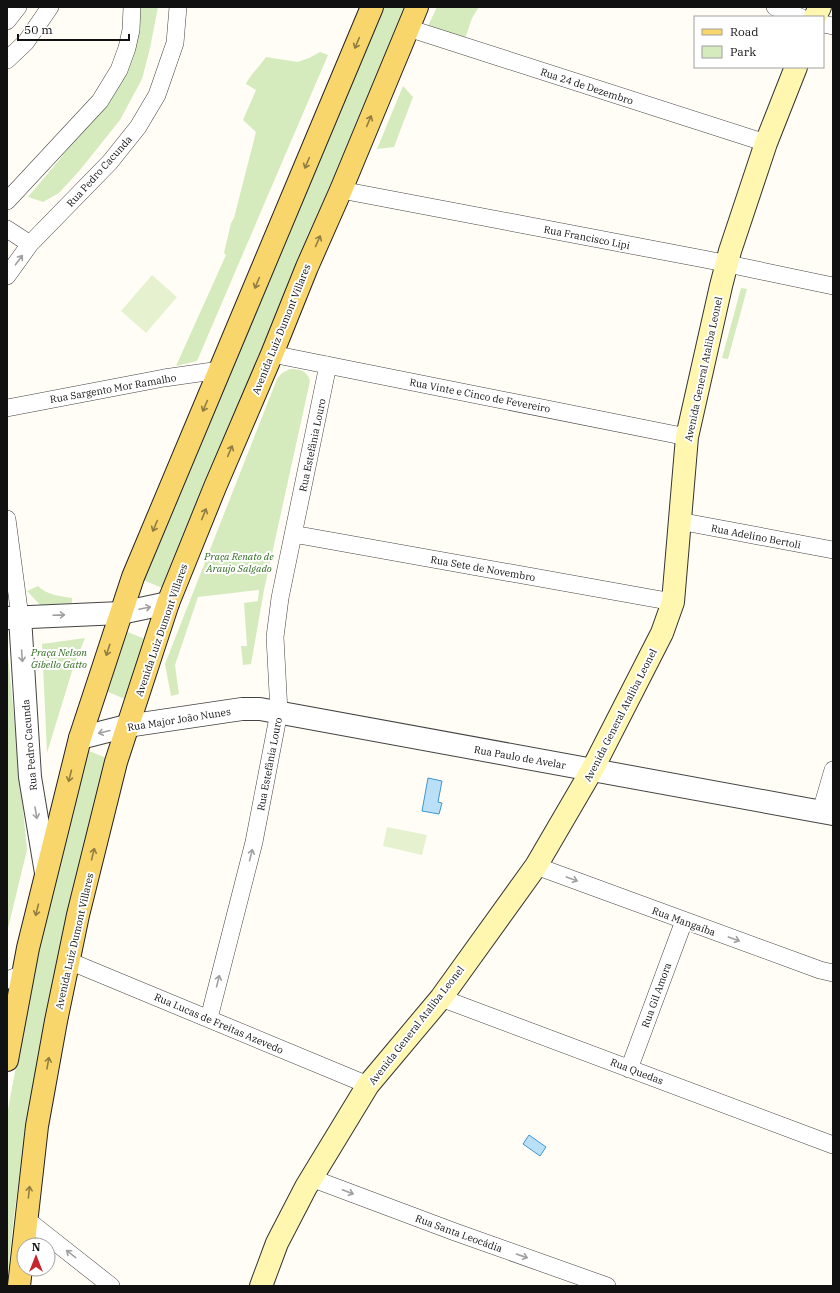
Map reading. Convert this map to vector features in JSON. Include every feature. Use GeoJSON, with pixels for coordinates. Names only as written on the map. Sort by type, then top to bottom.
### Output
{"type":"FeatureCollection","features":[{"type":"Feature","properties":{"kind":"main road"},"geometry":{"type":"LineString","coordinates":[[7,1060],[15,977],[28,948],[80,738],[133,577],[372,7]]}},
{"type":"Feature","properties":{"kind":"main road","name":"Avenida Luiz Dumont Villares"},"geometry":{"type":"LineString","coordinates":[[19,1286],[37,1126],[56,1021],[78,915],[114,769],[168,603],[215,487],[272,354],[306,267],[341,190],[417,7]]}},
{"type":"Feature","properties":{"kind":"main road"},"geometry":{"type":"LineString","coordinates":[[816,16],[820,7]]}},
{"type":"Feature","properties":{"kind":"main road","name":"Avenida General Ataliba Leonel"},"geometry":{"type":"LineString","coordinates":[[261,1286],[277,1243],[311,1178],[368,1085],[441,998],[536,866],[592,770],[662,633],[673,602],[687,437],[726,263],[766,143],[796,68]]}},
{"type":"Feature","properties":{"kind":"street"},"geometry":{"type":"LineString","coordinates":[[7,21],[18,7]]}},
{"type":"Feature","properties":{"kind":"street"},"geometry":{"type":"LineString","coordinates":[[7,60],[26,42],[50,7]]}},
{"type":"Feature","properties":{"kind":"street"},"geometry":{"type":"LineString","coordinates":[[7,201],[100,101],[119,70],[127,48],[131,30],[132,7]]}},
{"type":"Feature","properties":{"kind":"street","name":"Rua Pedro Cacunda"},"geometry":{"type":"LineString","coordinates":[[7,276],[30,244],[110,162],[138,127],[157,95],[175,43],[178,7]]}},
{"type":"Feature","properties":{"kind":"street"},"geometry":{"type":"LineString","coordinates":[[775,7],[798,16]]}},
{"type":"Feature","properties":{"kind":"street","name":"Rua 24 de Dezembro"},"geometry":{"type":"LineString","coordinates":[[408,28],[766,143]]}},
{"type":"Feature","properties":{"kind":"street","name":"Rua Francisco Lipi"},"geometry":{"type":"LineString","coordinates":[[341,190],[726,263],[833,286]]}},
{"type":"Feature","properties":{"kind":"street"},"geometry":{"type":"LineString","coordinates":[[7,229],[30,244]]}},
{"type":"Feature","properties":{"kind":"street","name":"Rua Vinte e Cinco de Fevereiro"},"geometry":{"type":"LineString","coordinates":[[272,354],[687,437]]}},
{"type":"Feature","properties":{"kind":"street","name":"Rua Estefânia Louro"},"geometry":{"type":"LineString","coordinates":[[209,1018],[254,842],[279,712],[275,637],[280,598],[328,366]]}},
{"type":"Feature","properties":{"kind":"street","name":"Rua Sargento Mor Ramalho"},"geometry":{"type":"LineString","coordinates":[[7,408],[164,378],[220,370]]}},
{"type":"Feature","properties":{"kind":"street","name":"Rua Pedro Cacunda"},"geometry":{"type":"LineString","coordinates":[[7,519],[13,617],[30,777],[46,872]]}},
{"type":"Feature","properties":{"kind":"street","name":"Rua Adelino Bertoli"},"geometry":{"type":"LineString","coordinates":[[679,521],[833,550]]}},
{"type":"Feature","properties":{"kind":"street","name":"Rua Sete de Novembro"},"geometry":{"type":"LineString","coordinates":[[293,534],[673,602]]}},
{"type":"Feature","properties":{"kind":"street"},"geometry":{"type":"LineString","coordinates":[[13,617],[121,613],[168,603]]}},
{"type":"Feature","properties":{"kind":"street","name":"Rua Major João Nunes"},"geometry":{"type":"LineString","coordinates":[[80,738],[128,726],[242,709],[260,709],[279,712]]}},
{"type":"Feature","properties":{"kind":"street","name":"Rua Paulo de Avelar"},"geometry":{"type":"LineString","coordinates":[[279,712],[827,812]]}},
{"type":"Feature","properties":{"kind":"street"},"geometry":{"type":"LineString","coordinates":[[827,812],[833,770]]}},
{"type":"Feature","properties":{"kind":"street","name":"Rua Mangaíba"},"geometry":{"type":"LineString","coordinates":[[536,866],[820,970],[833,973]]}},
{"type":"Feature","properties":{"kind":"street","name":"Rua Gil Amora"},"geometry":{"type":"LineString","coordinates":[[629,1069],[684,921]]}},
{"type":"Feature","properties":{"kind":"street","name":"Rua Lucas de Freitas Azevedo"},"geometry":{"type":"LineString","coordinates":[[69,961],[368,1085]]}},
{"type":"Feature","properties":{"kind":"street","name":"Rua Quedas"},"geometry":{"type":"LineString","coordinates":[[441,998],[833,1145]]}},
{"type":"Feature","properties":{"kind":"street","name":"Rua Santa Leocádia"},"geometry":{"type":"LineString","coordinates":[[311,1178],[455,1232],[607,1286]]}},
{"type":"Feature","properties":{"kind":"street"},"geometry":{"type":"LineString","coordinates":[[26,1219],[103,1283]]}},
{"type":"Feature","properties":{"kind":"green space"},"geometry":{"type":"Polygon","coordinates":[[[137,7],[158,7],[142,79],[120,120],[80,170],[59,193],[43,202],[28,197],[60,159],[94,113],[137,7]]]}},
{"type":"Feature","properties":{"kind":"green space"},"geometry":{"type":"Polygon","coordinates":[[[384,7],[406,7],[162,588],[143,580],[384,7]]]}},
{"type":"Feature","properties":{"kind":"green space"},"geometry":{"type":"Polygon","coordinates":[[[437,7],[479,7],[472,18],[464,42],[426,30],[437,7]]]}},
{"type":"Feature","properties":{"kind":"green space"},"geometry":{"type":"Polygon","coordinates":[[[320,52],[328,55],[197,361],[176,366],[226,255],[224,253],[231,223],[234,218],[256,132],[243,120],[256,90],[246,84],[266,57],[298,62],[320,52]]]}},
{"type":"Feature","properties":{"kind":"green space"},"geometry":{"type":"Polygon","coordinates":[[[403,86],[413,97],[394,147],[377,149],[403,86]]]}},
{"type":"Feature","properties":{"kind":"green space"},"geometry":{"type":"Polygon","coordinates":[[[152,275],[177,297],[146,333],[121,311],[152,275]]]}},
{"type":"Feature","properties":{"kind":"green space"},"geometry":{"type":"Polygon","coordinates":[[[741,288],[747,289],[728,359],[722,358],[741,288]]]}},
{"type":"Feature","properties":{"kind":"green space","name":"Praça Renato de Araujo Salgado"},"geometry":{"type":"Polygon","coordinates":[[[290,369],[303,371],[310,381],[264,590],[251,664],[243,665],[241,646],[247,646],[244,603],[258,601],[259,590],[198,597],[175,665],[179,694],[171,696],[165,664],[277,379],[282,373],[290,369]]]}},
{"type":"Feature","properties":{"kind":"green space"},"geometry":{"type":"Polygon","coordinates":[[[38,586],[58,596],[72,598],[72,603],[40,605],[27,591],[38,586]]]}},
{"type":"Feature","properties":{"kind":"green space"},"geometry":{"type":"Polygon","coordinates":[[[125,631],[145,639],[125,699],[106,691],[125,631]]]}},
{"type":"Feature","properties":{"kind":"green space","name":"Praça Nelson Gibello Gatto"},"geometry":{"type":"Polygon","coordinates":[[[85,638],[73,668],[47,753],[42,644],[85,638]]]}},
{"type":"Feature","properties":{"kind":"green space"},"geometry":{"type":"Polygon","coordinates":[[[7,645],[27,850],[7,932],[7,645]]]}},
{"type":"Feature","properties":{"kind":"green space"},"geometry":{"type":"Polygon","coordinates":[[[87,750],[106,758],[57,960],[27,1122],[14,1215],[7,1284],[7,1115],[37,952],[87,750]]]}},
{"type":"Feature","properties":{"kind":"green space"},"geometry":{"type":"Polygon","coordinates":[[[387,827],[427,835],[422,855],[383,846],[387,827]]]}},
{"type":"Feature","properties":{"kind":"water"},"geometry":{"type":"Polygon","coordinates":[[[428,778],[442,781],[438,802],[442,803],[439,814],[422,811],[428,778]]]}},
{"type":"Feature","properties":{"kind":"water"},"geometry":{"type":"Polygon","coordinates":[[[529,1135],[546,1147],[540,1156],[523,1144],[529,1135]]]}}]}
